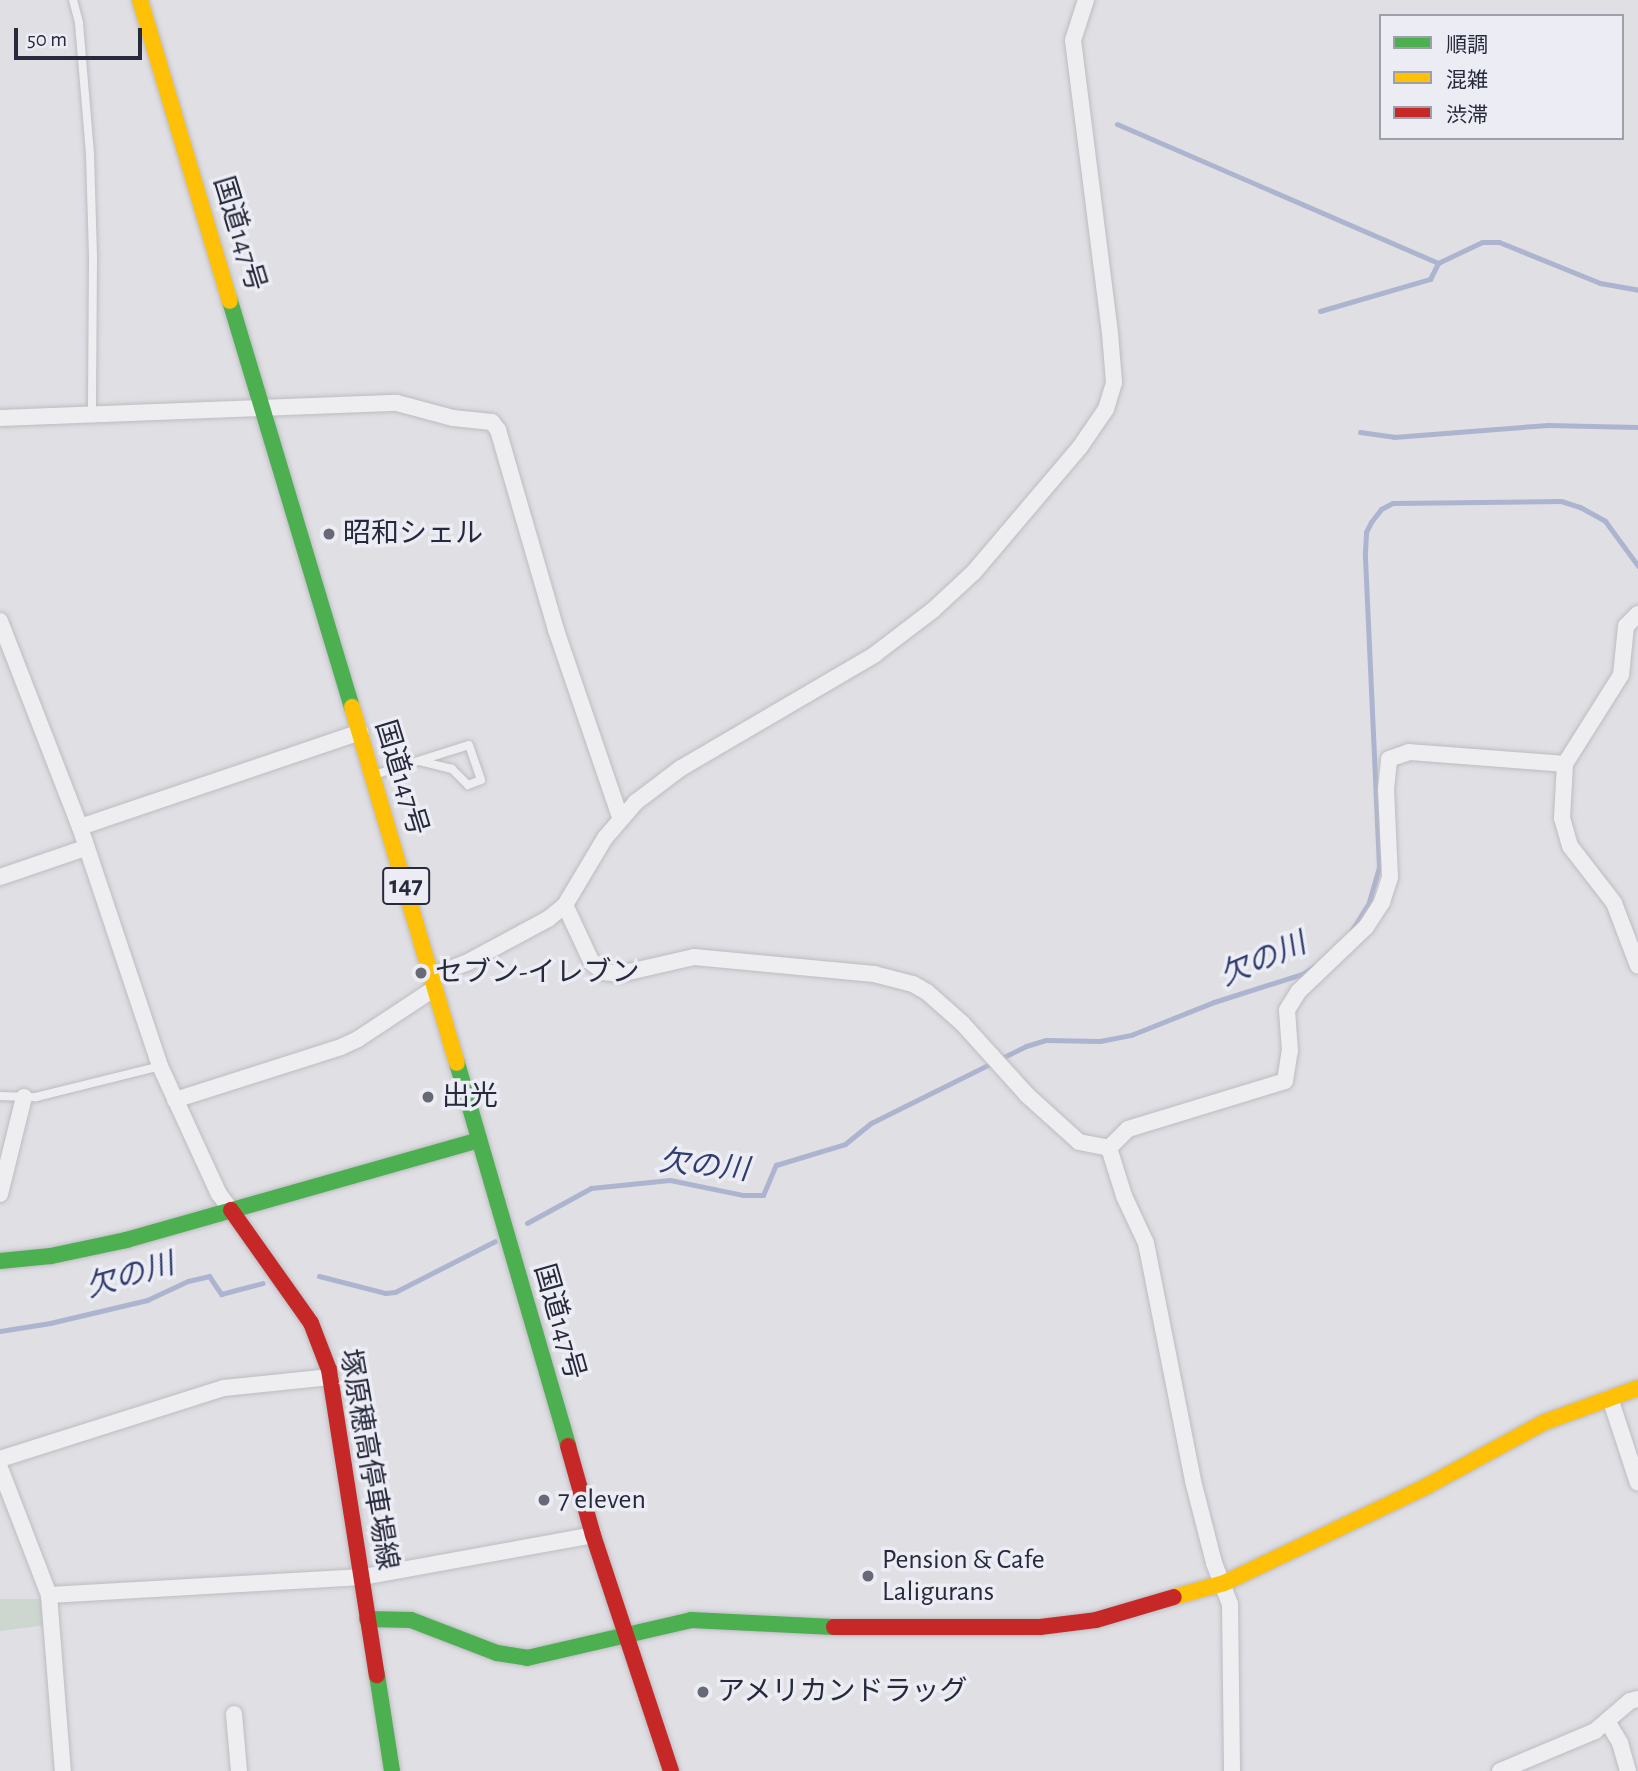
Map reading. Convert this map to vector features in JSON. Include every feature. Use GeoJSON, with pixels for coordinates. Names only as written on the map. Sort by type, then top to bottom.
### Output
{"type":"FeatureCollection","features":[{"type":"Feature","properties":{"kind":"main road","name":"国道147号"},"geometry":{"type":"LineString","coordinates":[[140,0],[373,775],[593,1535],[671,1771]]}},
{"type":"Feature","properties":{"kind":"main road"},"geometry":{"type":"LineString","coordinates":[[0,1261],[90,1249],[479,1140]]}},
{"type":"Feature","properties":{"kind":"main road","name":"塚原穂高停車場線"},"geometry":{"type":"LineString","coordinates":[[231,1210],[311,1323],[330,1377],[392,1771]]}},
{"type":"Feature","properties":{"kind":"main road"},"geometry":{"type":"LineString","coordinates":[[368,1619],[411,1620],[497,1653],[527,1658],[628,1637],[691,1620],[778,1626],[1040,1627],[1096,1620],[1224,1583],[1427,1486],[1545,1422],[1638,1388]]}},
{"type":"Feature","properties":{"kind":"street"},"geometry":{"type":"LineString","coordinates":[[175,1100],[341,1047],[358,1039],[433,982],[512,940],[565,905],[620,817],[681,768],[874,655],[933,610],[974,572],[1080,447],[1106,409],[1114,382],[1073,40],[1086,0]]}},
{"type":"Feature","properties":{"kind":"street"},"geometry":{"type":"LineString","coordinates":[[0,418],[26,415],[92,417],[397,403],[453,418],[492,422],[498,430],[556,630],[620,817]]}},
{"type":"Feature","properties":{"kind":"street"},"geometry":{"type":"LineString","coordinates":[[1638,614],[1626,626],[1630,674],[1565,764],[1562,818],[1570,846],[1614,903],[1638,966]]}},
{"type":"Feature","properties":{"kind":"street"},"geometry":{"type":"LineString","coordinates":[[0,621],[80,827],[160,1066],[219,1194],[231,1210]]}},
{"type":"Feature","properties":{"kind":"street"},"geometry":{"type":"LineString","coordinates":[[80,827],[360,732]]}},
{"type":"Feature","properties":{"kind":"street"},"geometry":{"type":"LineString","coordinates":[[1109,1148],[1128,1129],[1285,1081],[1290,1051],[1287,1010],[1298,991],[1366,927],[1382,902],[1390,877],[1386,789],[1389,759],[1409,752],[1565,764]]}},
{"type":"Feature","properties":{"kind":"street"},"geometry":{"type":"LineString","coordinates":[[0,877],[85,848]]}},
{"type":"Feature","properties":{"kind":"street"},"geometry":{"type":"LineString","coordinates":[[565,905],[592,963],[604,972],[620,974],[694,957],[874,974],[913,984],[927,992],[997,1065],[1079,1142],[1109,1148]]}},
{"type":"Feature","properties":{"kind":"street"},"geometry":{"type":"LineString","coordinates":[[0,1194],[24,1097]]}},
{"type":"Feature","properties":{"kind":"street"},"geometry":{"type":"LineString","coordinates":[[1109,1148],[1124,1196],[1146,1243],[1194,1480],[1214,1563],[1224,1583],[1230,1615],[1232,1771]]}},
{"type":"Feature","properties":{"kind":"street"},"geometry":{"type":"LineString","coordinates":[[0,1459],[224,1388],[330,1377]]}},
{"type":"Feature","properties":{"kind":"street"},"geometry":{"type":"LineString","coordinates":[[1610,1398],[1638,1483]]}},
{"type":"Feature","properties":{"kind":"street"},"geometry":{"type":"LineString","coordinates":[[0,1468],[49,1595],[63,1771]]}},
{"type":"Feature","properties":{"kind":"street"},"geometry":{"type":"LineString","coordinates":[[49,1595],[363,1577],[593,1535]]}},
{"type":"Feature","properties":{"kind":"street"},"geometry":{"type":"LineString","coordinates":[[1500,1771],[1595,1731],[1630,1701],[1638,1699]]}},
{"type":"Feature","properties":{"kind":"street"},"geometry":{"type":"LineString","coordinates":[[234,1714],[239,1771]]}},
{"type":"Feature","properties":{"kind":"street"},"geometry":{"type":"LineString","coordinates":[[1607,1721],[1620,1743],[1628,1771]]}},
{"type":"Feature","properties":{"kind":"lane"},"geometry":{"type":"LineString","coordinates":[[73,0],[79,23],[90,155],[93,259],[92,417]]}},
{"type":"Feature","properties":{"kind":"lane"},"geometry":{"type":"LineString","coordinates":[[373,775],[469,745],[481,780],[468,785],[452,769],[420,761]]}},
{"type":"Feature","properties":{"kind":"lane"},"geometry":{"type":"LineString","coordinates":[[0,1096],[36,1097],[160,1066]]}},
{"type":"Feature","properties":{"kind":"shaded area"},"geometry":{"type":"Polygon","coordinates":[[[0,1599],[43,1599],[47,1625],[0,1631],[0,1599]]]}},
{"type":"Feature","properties":{"kind":"waterway"},"geometry":{"type":"LineString","coordinates":[[1117,124],[1438,263],[1482,242],[1499,242],[1600,283],[1638,290]]}},
{"type":"Feature","properties":{"kind":"waterway"},"geometry":{"type":"LineString","coordinates":[[1320,311],[1430,279],[1438,263]]}},
{"type":"Feature","properties":{"kind":"waterway"},"geometry":{"type":"LineString","coordinates":[[1360,432],[1394,437],[1548,425],[1638,427]]}},
{"type":"Feature","properties":{"kind":"waterway","name":"欠の川"},"geometry":{"type":"LineString","coordinates":[[1350,933],[1369,902],[1379,866],[1365,552],[1366,532],[1381,509],[1393,503],[1561,501],[1580,507],[1605,521],[1638,566]]}},
{"type":"Feature","properties":{"kind":"waterway","name":"欠の川"},"geometry":{"type":"LineString","coordinates":[[527,1223],[591,1188],[670,1180],[743,1195],[763,1195],[776,1165],[845,1144],[871,1123],[1026,1046],[1046,1040],[1100,1041],[1131,1035],[1214,1002],[1302,974],[1318,964]]}},
{"type":"Feature","properties":{"kind":"waterway","name":"欠の川"},"geometry":{"type":"LineString","coordinates":[[319,1276],[385,1293],[395,1292],[495,1241]]}},
{"type":"Feature","properties":{"kind":"waterway","name":"欠の川"},"geometry":{"type":"LineString","coordinates":[[0,1331],[50,1323],[147,1300],[188,1281],[209,1276],[221,1294],[263,1283]]}},
{"type":"Feature","properties":{"kind":"traffic: fast"},"geometry":{"type":"LineString","coordinates":[[230,301],[352,707]]}},
{"type":"Feature","properties":{"kind":"traffic: fast"},"geometry":{"type":"LineString","coordinates":[[457,1063],[568,1446]]}},
{"type":"Feature","properties":{"kind":"traffic: fast"},"geometry":{"type":"LineString","coordinates":[[0,1261],[51,1256],[126,1240],[479,1140]]}},
{"type":"Feature","properties":{"kind":"traffic: fast"},"geometry":{"type":"LineString","coordinates":[[367,1619],[411,1620],[497,1653],[527,1658],[691,1620],[834,1627]]}},
{"type":"Feature","properties":{"kind":"traffic: fast"},"geometry":{"type":"LineString","coordinates":[[377,1675],[392,1771]]}},
{"type":"Feature","properties":{"kind":"traffic: slow"},"geometry":{"type":"LineString","coordinates":[[140,0],[230,301]]}},
{"type":"Feature","properties":{"kind":"traffic: slow"},"geometry":{"type":"LineString","coordinates":[[352,707],[457,1063]]}},
{"type":"Feature","properties":{"kind":"traffic: slow"},"geometry":{"type":"LineString","coordinates":[[1174,1597],[1224,1583],[1427,1486],[1545,1422],[1638,1388]]}},
{"type":"Feature","properties":{"kind":"traffic: jam"},"geometry":{"type":"LineString","coordinates":[[231,1210],[311,1323],[329,1370],[377,1675]]}},
{"type":"Feature","properties":{"kind":"traffic: jam"},"geometry":{"type":"LineString","coordinates":[[568,1446],[593,1535],[671,1771]]}},
{"type":"Feature","properties":{"kind":"traffic: jam"},"geometry":{"type":"LineString","coordinates":[[834,1627],[1040,1627],[1096,1620],[1174,1597]]}},
{"type":"Feature","properties":{"kind":"place","name":"昭和シェル"},"geometry":{"type":"Point","coordinates":[329,534]}},
{"type":"Feature","properties":{"kind":"place","name":"セブン-イレブン"},"geometry":{"type":"Point","coordinates":[421,973]}},
{"type":"Feature","properties":{"kind":"place","name":"出光"},"geometry":{"type":"Point","coordinates":[428,1097]}},
{"type":"Feature","properties":{"kind":"place","name":"7 eleven"},"geometry":{"type":"Point","coordinates":[544,1500]}},
{"type":"Feature","properties":{"kind":"place","name":"Pension & Cafe Laligurans"},"geometry":{"type":"Point","coordinates":[868,1576]}},
{"type":"Feature","properties":{"kind":"place","name":"アメリカンドラッグ"},"geometry":{"type":"Point","coordinates":[703,1692]}}]}
